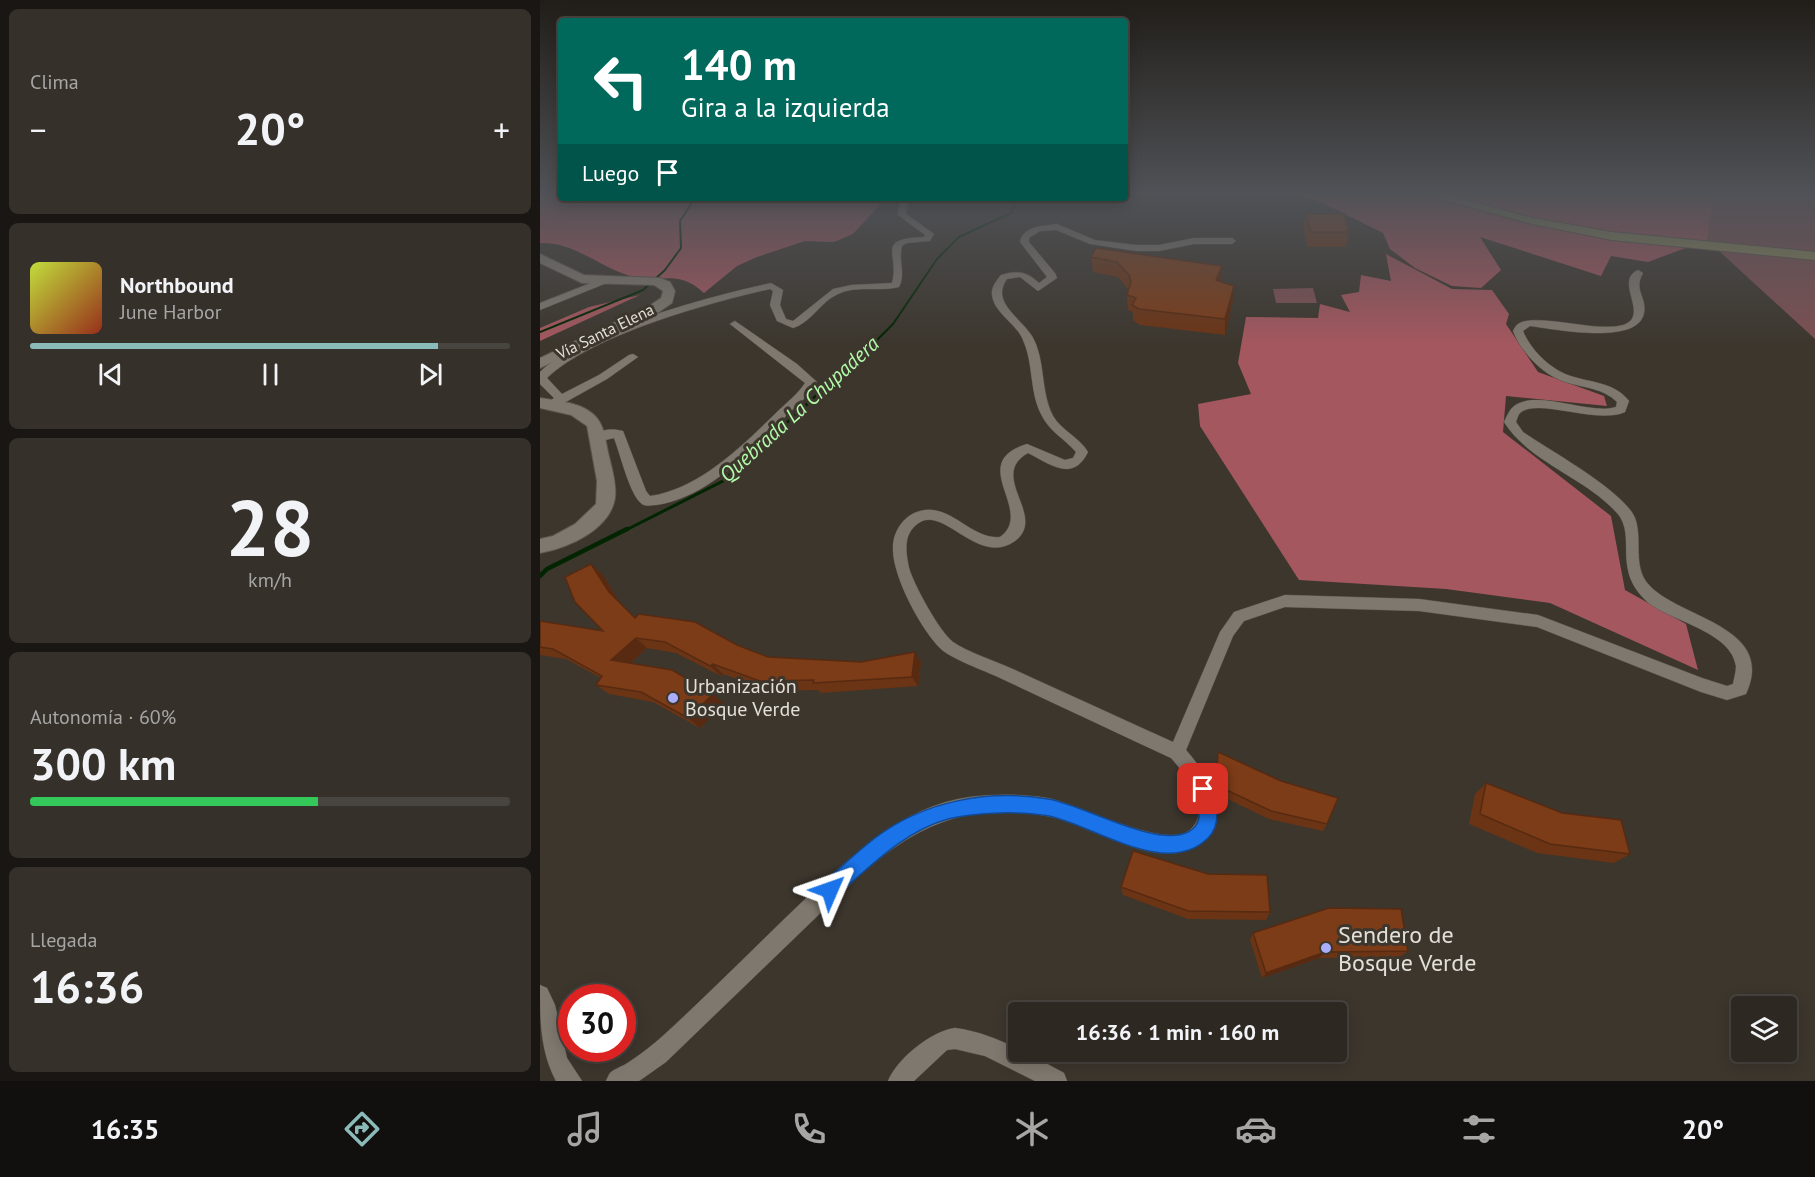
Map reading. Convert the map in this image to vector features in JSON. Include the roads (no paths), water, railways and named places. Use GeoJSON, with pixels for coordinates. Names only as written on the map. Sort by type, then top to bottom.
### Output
{"type":"FeatureCollection","features":[{"type":"Feature","properties":{"kind":"main road"},"geometry":{"type":"LineString","coordinates":[[1686,243],[1815,256]]}},
{"type":"Feature","properties":{"kind":"main road","name":"Vía Santa Elena"},"geometry":{"type":"LineString","coordinates":[[540,258],[582,279],[652,281],[665,285],[669,291],[667,300],[654,309],[543,359]]}},
{"type":"Feature","properties":{"kind":"main road"},"geometry":{"type":"LineString","coordinates":[[540,546],[568,537],[585,527],[601,510],[608,497],[594,424],[586,414],[551,402]]}},
{"type":"Feature","properties":{"kind":"street"},"geometry":{"type":"LineString","coordinates":[[633,357],[603,377],[551,402],[541,377],[547,370],[572,355],[655,319],[756,289],[776,287],[779,294],[775,305],[783,321],[793,325],[802,322],[815,306],[838,290],[852,287],[889,287],[898,284],[896,251],[900,243]]}},
{"type":"Feature","properties":{"kind":"street"},"geometry":{"type":"LineString","coordinates":[[617,1081],[636,1071],[664,1050],[731,982],[855,866],[882,844],[913,824],[949,810],[997,805],[1049,808],[1133,837],[1170,844],[1192,840],[1204,830],[1209,809],[1203,789],[1190,767],[1177,752],[947,646],[930,624],[903,571],[898,553],[900,536],[912,520],[924,514],[937,515],[974,538],[992,543],[1008,539],[1015,533],[1019,524],[1019,512],[1007,486],[1006,472],[1017,451],[1027,448],[1063,465],[1074,464],[1080,458],[1082,452],[1078,445],[1051,423],[1037,388],[1031,346],[1024,331],[997,300],[996,291],[1004,277],[1019,273],[1026,275],[1038,288],[1052,279],[1052,275],[1025,243]]}},
{"type":"Feature","properties":{"kind":"street"},"geometry":{"type":"LineString","coordinates":[[1103,243],[1136,248],[1159,248],[1182,243]]}},
{"type":"Feature","properties":{"kind":"street"},"geometry":{"type":"LineString","coordinates":[[1177,752],[1227,632],[1239,616],[1285,601],[1419,605],[1538,621],[1701,685],[1727,693],[1740,689],[1745,663],[1740,651],[1706,625],[1682,616],[1658,602],[1643,588],[1635,571],[1631,555],[1632,530],[1623,508],[1519,435],[1510,422],[1514,412],[1522,406],[1536,404],[1605,411],[1618,411],[1622,408],[1623,401],[1612,393],[1551,371],[1518,331],[1521,326],[1529,323],[1613,330],[1632,325],[1640,310],[1632,290],[1638,273]]}},
{"type":"Feature","properties":{"kind":"street"},"geometry":{"type":"LineString","coordinates":[[540,307],[606,280]]}},
{"type":"Feature","properties":{"kind":"street"},"geometry":{"type":"LineString","coordinates":[[597,438],[609,433],[619,434],[640,493],[646,501],[657,501],[671,496],[703,480],[735,457],[807,389],[811,382],[783,357],[750,337],[735,324]]}},
{"type":"Feature","properties":{"kind":"street"},"geometry":{"type":"LineString","coordinates":[[540,995],[546,1006],[554,1053],[571,1081]]}},
{"type":"Feature","properties":{"kind":"street"},"geometry":{"type":"LineString","coordinates":[[899,1081],[943,1040],[960,1038],[1001,1051],[1056,1081]]}},
{"type":"Feature","properties":{"kind":"waterway"},"geometry":{"type":"LineString","coordinates":[[540,332],[643,290],[665,270],[681,248],[681,243]]}},
{"type":"Feature","properties":{"kind":"waterway","name":"Quebrada La Chupadera"},"geometry":{"type":"LineString","coordinates":[[877,340],[893,324],[937,259],[953,243]]}},
{"type":"Feature","properties":{"kind":"waterway","name":"Quebrada La Chupadera"},"geometry":{"type":"LineString","coordinates":[[624,531],[723,481],[877,340]]}},
{"type":"Feature","properties":{"kind":"waterway","name":"Quebrada La Chupadera"},"geometry":{"type":"LineString","coordinates":[[540,576],[547,569],[627,529]]}},
{"type":"Feature","properties":{"kind":"place","name":"Urbanización Bosque Verde"},"geometry":{"type":"Point","coordinates":[673,698]}},
{"type":"Feature","properties":{"kind":"place","name":"Sendero de Bosque Verde"},"geometry":{"type":"Point","coordinates":[1326,948]}}]}
